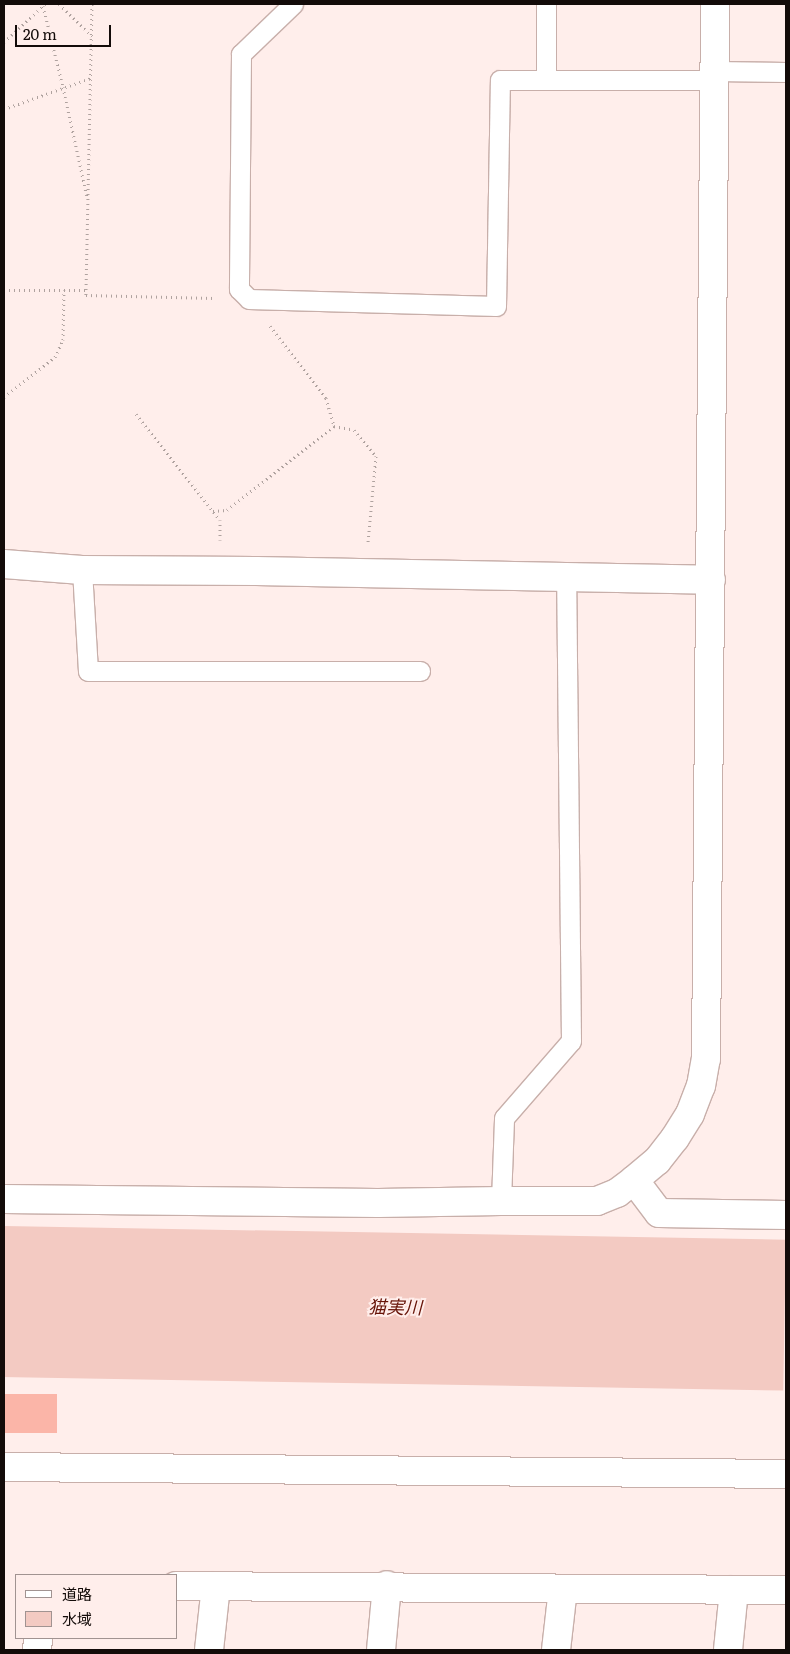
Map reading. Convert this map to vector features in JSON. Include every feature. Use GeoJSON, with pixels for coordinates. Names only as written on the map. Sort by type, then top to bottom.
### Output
{"type":"FeatureCollection","features":[{"type":"Feature","properties":{"kind":"street"},"geometry":{"type":"LineString","coordinates":[[4,1199],[378,1203],[597,1201],[617,1193],[657,1160],[675,1138],[690,1114],[701,1086],[706,1059],[715,76],[714,4]]}},
{"type":"Feature","properties":{"kind":"street"},"geometry":{"type":"LineString","coordinates":[[4,564],[82,570],[711,580]]}},
{"type":"Feature","properties":{"kind":"street"},"geometry":{"type":"LineString","coordinates":[[634,1180],[659,1213],[786,1215]]}},
{"type":"Feature","properties":{"kind":"street"},"geometry":{"type":"LineString","coordinates":[[4,1467],[786,1474]]}},
{"type":"Feature","properties":{"kind":"street"},"geometry":{"type":"LineString","coordinates":[[178,1586],[786,1590]]}},
{"type":"Feature","properties":{"kind":"street"},"geometry":{"type":"LineString","coordinates":[[209,1650],[216,1586]]}},
{"type":"Feature","properties":{"kind":"street"},"geometry":{"type":"LineString","coordinates":[[381,1650],[387,1586]]}},
{"type":"Feature","properties":{"kind":"street"},"geometry":{"type":"LineString","coordinates":[[556,1650],[563,1589]]}},
{"type":"Feature","properties":{"kind":"street"},"geometry":{"type":"LineString","coordinates":[[728,1650],[734,1590]]}},
{"type":"Feature","properties":{"kind":"lane"},"geometry":{"type":"LineString","coordinates":[[293,4],[241,54],[239,289],[249,300],[496,306],[500,80],[715,76],[786,72]]}},
{"type":"Feature","properties":{"kind":"lane"},"geometry":{"type":"LineString","coordinates":[[546,4],[546,79]]}},
{"type":"Feature","properties":{"kind":"lane"},"geometry":{"type":"LineString","coordinates":[[82,570],[88,671],[420,671]]}},
{"type":"Feature","properties":{"kind":"lane"},"geometry":{"type":"LineString","coordinates":[[504,1201],[504,1118],[571,1041],[566,577]]}},
{"type":"Feature","properties":{"kind":"path"},"geometry":{"type":"LineString","coordinates":[[59,4],[92,36]]}},
{"type":"Feature","properties":{"kind":"path"},"geometry":{"type":"LineString","coordinates":[[92,4],[86,295],[249,300],[326,398],[334,426]]}},
{"type":"Feature","properties":{"kind":"path"},"geometry":{"type":"LineString","coordinates":[[4,42],[44,5],[64,87],[88,202]]}},
{"type":"Feature","properties":{"kind":"path"},"geometry":{"type":"LineString","coordinates":[[4,109],[91,78]]}},
{"type":"Feature","properties":{"kind":"path"},"geometry":{"type":"LineString","coordinates":[[4,290],[86,290]]}},
{"type":"Feature","properties":{"kind":"path"},"geometry":{"type":"LineString","coordinates":[[4,397],[55,357],[64,340],[64,290]]}},
{"type":"Feature","properties":{"kind":"path"},"geometry":{"type":"LineString","coordinates":[[136,414],[220,520],[220,548]]}},
{"type":"Feature","properties":{"kind":"path"},"geometry":{"type":"LineString","coordinates":[[212,510],[227,510],[334,426],[354,430],[376,456],[367,549]]}},
{"type":"Feature","properties":{"kind":"shaded area"},"geometry":{"type":"Polygon","coordinates":[[[4,1394],[57,1394],[57,1433],[4,1433],[4,1394]]]}},
{"type":"Feature","properties":{"kind":"water","name":"猫実川"},"geometry":{"type":"Polygon","coordinates":[[[4,1226],[786,1240],[783,1391],[4,1377],[4,1226]]]}}]}
